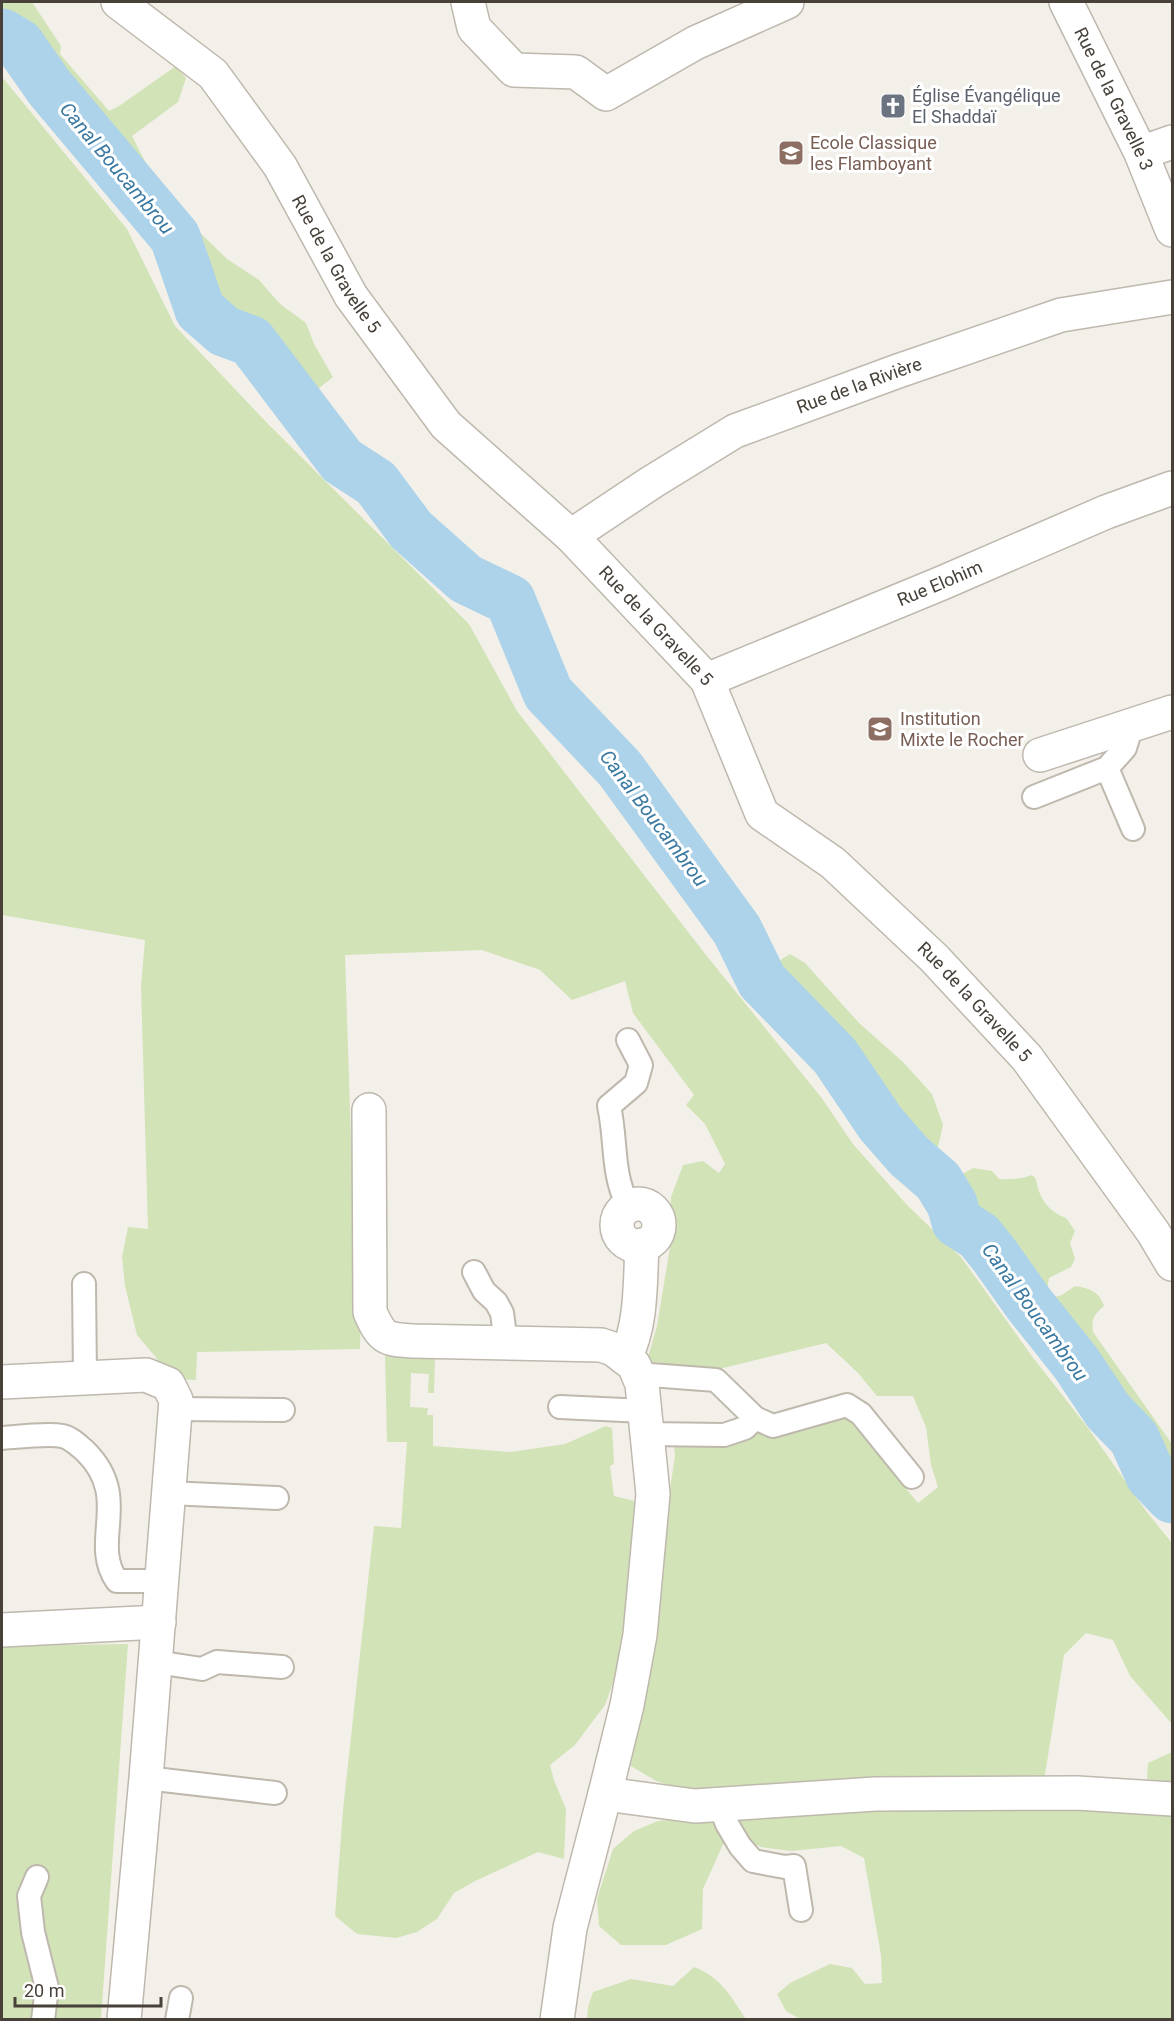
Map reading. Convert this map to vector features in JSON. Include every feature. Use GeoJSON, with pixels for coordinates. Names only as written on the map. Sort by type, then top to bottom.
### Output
{"type":"FeatureCollection","features":[{"type":"Feature","properties":{"kind":"street","name":"Rue de la Gravelle 5"},"geometry":{"type":"LineString","coordinates":[[118,2],[213,74],[280,166],[351,296],[447,425],[571,536],[706,680],[762,814],[833,862],[934,958],[1027,1058],[1163,1226],[1173,1264]]}},
{"type":"Feature","properties":{"kind":"street"},"geometry":{"type":"LineString","coordinates":[[468,2],[474,28],[514,70],[576,72],[606,94],[694,43],[787,2]]}},
{"type":"Feature","properties":{"kind":"street","name":"Rue de la Gravelle 3"},"geometry":{"type":"LineString","coordinates":[[1066,2],[1141,153],[1173,230]]}},
{"type":"Feature","properties":{"kind":"street"},"geometry":{"type":"LineString","coordinates":[[1141,153],[1173,142]]}},
{"type":"Feature","properties":{"kind":"street","name":"Rue de la Rivière"},"geometry":{"type":"LineString","coordinates":[[571,536],[652,482],[735,431],[898,371],[1062,315],[1173,297]]}},
{"type":"Feature","properties":{"kind":"street","name":"Rue Elohim"},"geometry":{"type":"LineString","coordinates":[[706,680],[942,583],[1106,512],[1173,488]]}},
{"type":"Feature","properties":{"kind":"street"},"geometry":{"type":"LineString","coordinates":[[1040,755],[1173,712]]}},
{"type":"Feature","properties":{"kind":"street"},"geometry":{"type":"LineString","coordinates":[[369,1110],[370,1312],[379,1332],[391,1339],[413,1341],[601,1345],[613,1349],[631,1366],[642,1384],[653,1494],[640,1635],[606,1794],[570,1928],[557,2019]]}},
{"type":"Feature","properties":{"kind":"street"},"geometry":{"type":"LineString","coordinates":[[628,1206],[618,1219],[618,1231],[625,1241],[635,1246],[642,1245],[631,1366]]}},
{"type":"Feature","properties":{"kind":"street"},"geometry":{"type":"LineString","coordinates":[[2,1382],[146,1375],[168,1384],[176,1400],[156,1662],[124,2019]]}},
{"type":"Feature","properties":{"kind":"street"},"geometry":{"type":"LineString","coordinates":[[2,1630],[159,1622]]}},
{"type":"Feature","properties":{"kind":"street"},"geometry":{"type":"LineString","coordinates":[[606,1794],[695,1806],[875,1794],[1077,1793],[1173,1799]]}},
{"type":"Feature","properties":{"kind":"lane"},"geometry":{"type":"LineString","coordinates":[[1034,797],[1107,768],[1125,748],[1132,725]]}},
{"type":"Feature","properties":{"kind":"lane"},"geometry":{"type":"LineString","coordinates":[[1107,768],[1133,829]]}},
{"type":"Feature","properties":{"kind":"lane"},"geometry":{"type":"LineString","coordinates":[[628,1040],[641,1065],[636,1083],[609,1106],[616,1171],[620,1189],[628,1206]]}},
{"type":"Feature","properties":{"kind":"lane"},"geometry":{"type":"LineString","coordinates":[[474,1272],[484,1291],[496,1302],[502,1313],[506,1343]]}},
{"type":"Feature","properties":{"kind":"lane"},"geometry":{"type":"LineString","coordinates":[[84,1284],[85,1377]]}},
{"type":"Feature","properties":{"kind":"lane"},"geometry":{"type":"LineString","coordinates":[[631,1366],[716,1380],[755,1418],[773,1426],[847,1405],[861,1414],[912,1477]]}},
{"type":"Feature","properties":{"kind":"lane"},"geometry":{"type":"LineString","coordinates":[[560,1407],[724,1435],[745,1428],[755,1418]]}},
{"type":"Feature","properties":{"kind":"lane"},"geometry":{"type":"LineString","coordinates":[[176,1409],[283,1410]]}},
{"type":"Feature","properties":{"kind":"lane"},"geometry":{"type":"LineString","coordinates":[[2,1438],[63,1436],[80,1447],[97,1466],[105,1479],[108,1490],[110,1502],[107,1558],[110,1571],[117,1581],[162,1581]]}},
{"type":"Feature","properties":{"kind":"lane"},"geometry":{"type":"LineString","coordinates":[[169,1493],[277,1498]]}},
{"type":"Feature","properties":{"kind":"lane"},"geometry":{"type":"LineString","coordinates":[[156,1662],[202,1669],[218,1662],[282,1666]]}},
{"type":"Feature","properties":{"kind":"lane"},"geometry":{"type":"LineString","coordinates":[[146,1778],[275,1793]]}},
{"type":"Feature","properties":{"kind":"lane"},"geometry":{"type":"LineString","coordinates":[[719,1804],[740,1846],[753,1861],[786,1867],[794,1866],[801,1910]]}},
{"type":"Feature","properties":{"kind":"lane"},"geometry":{"type":"LineString","coordinates":[[38,1877],[29,1896],[33,1932],[47,1988],[43,2019]]}},
{"type":"Feature","properties":{"kind":"green space"},"geometry":{"type":"Polygon","coordinates":[[[2,2],[32,2],[61,46],[60,54],[109,111],[176,66],[186,78],[178,102],[132,136],[153,177],[190,223],[227,259],[259,280],[280,304],[306,323],[314,344],[333,377],[309,396],[280,389],[236,323],[215,283],[40,81],[2,45],[2,2]]]}},
{"type":"Feature","properties":{"kind":"green space"},"geometry":{"type":"Polygon","coordinates":[[[2,77],[127,229],[175,326],[268,424],[469,624],[517,711],[706,955],[821,1097],[853,1144],[907,1205],[961,1257],[1031,1355],[1088,1428],[1146,1511],[1172,1543],[1172,1724],[1130,1676],[1113,1640],[1086,1633],[1064,1655],[1044,1781],[705,1795],[656,1781],[631,1766],[636,1711],[675,1456],[674,1445],[740,1438],[846,1416],[918,1503],[938,1487],[931,1465],[926,1427],[913,1396],[877,1396],[858,1373],[826,1343],[715,1370],[647,1361],[657,1326],[670,1247],[671,1197],[683,1165],[703,1161],[719,1173],[725,1164],[705,1124],[686,1105],[694,1095],[633,1013],[625,981],[572,1000],[540,970],[482,950],[345,955],[354,1234],[362,1246],[360,1349],[197,1352],[196,1380],[174,1379],[137,1335],[125,1286],[122,1257],[128,1227],[148,1229],[141,986],[145,940],[2,915],[2,77]]]}},
{"type":"Feature","properties":{"kind":"green space"},"geometry":{"type":"Polygon","coordinates":[[[790,954],[805,963],[859,1023],[903,1062],[932,1094],[943,1125],[938,1147],[915,1149],[881,1116],[848,1094],[826,1066],[808,1038],[799,1012],[779,991],[773,976],[776,963],[790,954]]]}},
{"type":"Feature","properties":{"kind":"green space"},"geometry":{"type":"Polygon","coordinates":[[[973,1168],[992,1171],[999,1179],[1016,1179],[1032,1175],[1036,1179],[1045,1203],[1066,1218],[1075,1231],[1070,1243],[1075,1259],[1071,1267],[1049,1278],[1047,1290],[1052,1298],[1062,1295],[1075,1286],[1089,1290],[1100,1297],[1104,1306],[1093,1320],[1093,1332],[1172,1444],[1172,1513],[1158,1502],[1149,1474],[1129,1461],[1132,1449],[1127,1435],[1111,1421],[1092,1413],[1080,1394],[1089,1378],[1087,1370],[1059,1361],[1053,1320],[1050,1315],[1043,1308],[1023,1300],[1010,1291],[992,1250],[969,1234],[962,1226],[955,1205],[955,1183],[957,1178],[973,1168]]]}},
{"type":"Feature","properties":{"kind":"green space"},"geometry":{"type":"Polygon","coordinates":[[[385,1354],[435,1357],[434,1393],[428,1393],[429,1374],[411,1373],[410,1407],[428,1408],[427,1415],[433,1415],[433,1446],[511,1452],[565,1444],[606,1426],[612,1428],[614,1464],[610,1466],[614,1496],[634,1501],[637,1514],[628,1640],[605,1705],[575,1745],[550,1765],[566,1809],[564,1859],[538,1852],[475,1881],[454,1893],[437,1919],[417,1932],[396,1938],[357,1934],[335,1916],[343,1810],[374,1526],[401,1528],[407,1442],[387,1442],[385,1354]]]}},
{"type":"Feature","properties":{"kind":"green space"},"geometry":{"type":"Polygon","coordinates":[[[128,1644],[101,2019],[2,2019],[2,1646],[128,1644]]]}},
{"type":"Feature","properties":{"kind":"green space"},"geometry":{"type":"Polygon","coordinates":[[[1172,1752],[1172,1784],[1147,1779],[1148,1763],[1172,1752]]]}},
{"type":"Feature","properties":{"kind":"green space"},"geometry":{"type":"Polygon","coordinates":[[[808,1809],[1172,1809],[1172,2019],[800,2019],[786,2011],[777,1994],[790,1983],[830,1964],[852,1968],[865,1984],[882,1983],[881,1955],[864,1858],[841,1846],[791,1851],[761,1847],[744,1839],[733,1819],[808,1809]]]}},
{"type":"Feature","properties":{"kind":"green space"},"geometry":{"type":"Polygon","coordinates":[[[714,1815],[725,1840],[703,1889],[702,1929],[666,1945],[621,1945],[599,1926],[597,1899],[613,1849],[634,1831],[658,1821],[714,1815]]]}},
{"type":"Feature","properties":{"kind":"green space"},"geometry":{"type":"Polygon","coordinates":[[[694,1967],[718,1982],[746,2019],[587,2019],[593,1992],[631,1979],[673,1986],[694,1967]]]}},
{"type":"Feature","properties":{"kind":"waterway","name":"Canal Boucambrou"},"geometry":{"type":"LineString","coordinates":[[2,34],[19,44],[49,87],[175,237],[200,310],[224,331],[251,341],[342,461],[376,483],[411,530],[466,579],[510,600],[548,693],[620,769],[737,930],[762,981],[835,1056],[881,1124],[909,1156],[938,1181],[952,1204],[957,1222],[979,1236],[995,1256],[1029,1304],[1076,1363],[1108,1411],[1134,1438],[1151,1476],[1172,1498]]}},
{"type":"Feature","properties":{"kind":"place","name":"Église Évangélique El Shaddaï"},"geometry":{"type":"Point","coordinates":[893,106]}},
{"type":"Feature","properties":{"kind":"place","name":"Ecole Classique les Flamboyant"},"geometry":{"type":"Point","coordinates":[791,153]}},
{"type":"Feature","properties":{"kind":"place","name":"Institution Mixte le Rocher"},"geometry":{"type":"Point","coordinates":[880,729]}}]}
